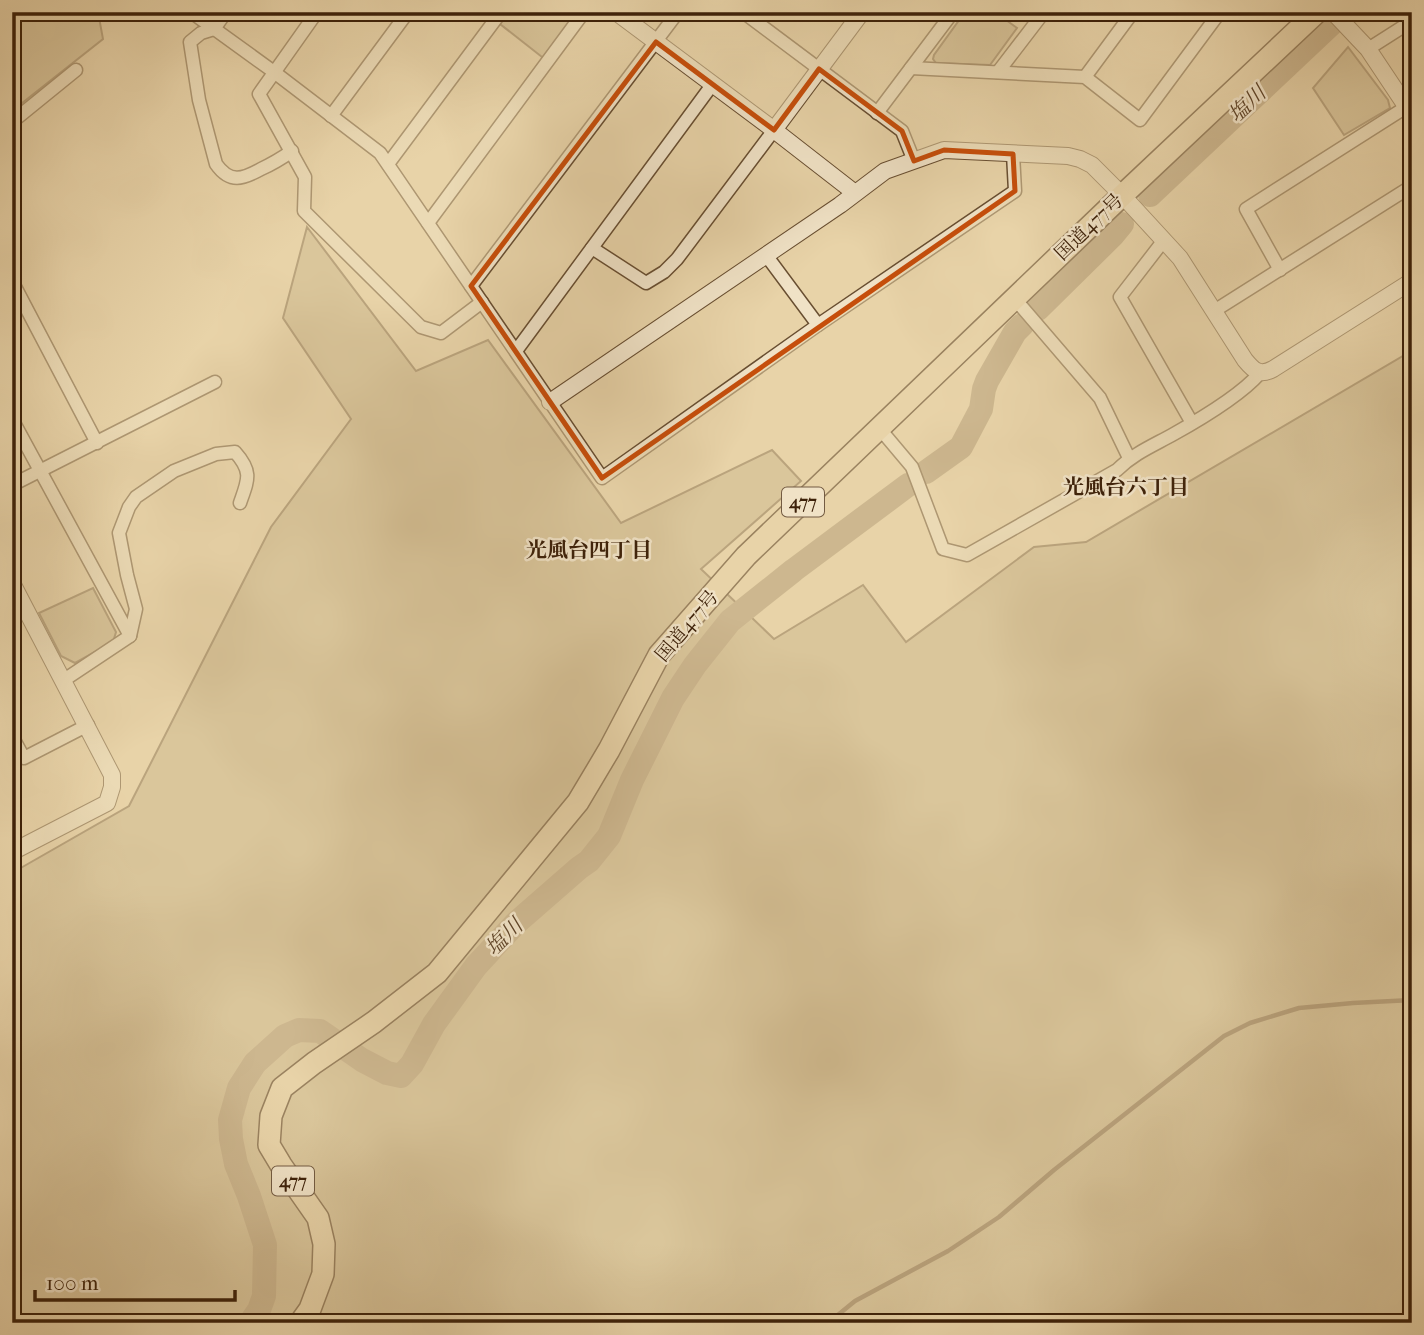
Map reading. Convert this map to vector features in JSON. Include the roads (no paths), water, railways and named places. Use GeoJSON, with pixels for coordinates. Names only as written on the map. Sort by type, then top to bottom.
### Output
{"type":"FeatureCollection","features":[{"type":"Feature","properties":{"kind":"highway","name":"国道477号"},"geometry":{"type":"LineString","coordinates":[[300,1323],[310,1309],[323,1274],[324,1244],[318,1218],[269,1144],[271,1116],[282,1088],[437,973],[578,802],[659,655],[746,556],[1317,12]]}},
{"type":"Feature","properties":{"kind":"street"},"geometry":{"type":"LineString","coordinates":[[191,12],[380,153],[602,478],[818,325],[1015,191],[1013,154]]}},
{"type":"Feature","properties":{"kind":"street"},"geometry":{"type":"LineString","coordinates":[[226,12],[214,29],[201,33],[190,42],[200,100],[216,164],[221,171],[238,178],[248,176],[292,151]]}},
{"type":"Feature","properties":{"kind":"street"},"geometry":{"type":"LineString","coordinates":[[317,12],[259,94],[305,177],[304,211],[421,327],[442,333],[482,302]]}},
{"type":"Feature","properties":{"kind":"street"},"geometry":{"type":"LineString","coordinates":[[331,116],[408,12]]}},
{"type":"Feature","properties":{"kind":"street"},"geometry":{"type":"LineString","coordinates":[[388,164],[500,12]]}},
{"type":"Feature","properties":{"kind":"street"},"geometry":{"type":"LineString","coordinates":[[428,223],[584,12]]}},
{"type":"Feature","properties":{"kind":"street"},"geometry":{"type":"LineString","coordinates":[[616,12],[855,193]]}},
{"type":"Feature","properties":{"kind":"street"},"geometry":{"type":"LineString","coordinates":[[471,285],[678,12]]}},
{"type":"Feature","properties":{"kind":"street"},"geometry":{"type":"LineString","coordinates":[[743,12],[763,18],[819,69],[902,131],[914,161]]}},
{"type":"Feature","properties":{"kind":"street"},"geometry":{"type":"LineString","coordinates":[[593,248],[646,283],[664,272],[677,260],[862,12]]}},
{"type":"Feature","properties":{"kind":"street"},"geometry":{"type":"LineString","coordinates":[[877,113],[953,12]]}},
{"type":"Feature","properties":{"kind":"street"},"geometry":{"type":"LineString","coordinates":[[998,72],[1044,12]]}},
{"type":"Feature","properties":{"kind":"street"},"geometry":{"type":"LineString","coordinates":[[1085,77],[1132,12]]}},
{"type":"Feature","properties":{"kind":"street"},"geometry":{"type":"LineString","coordinates":[[911,68],[1085,77],[1140,120],[1220,12]]}},
{"type":"Feature","properties":{"kind":"street"},"geometry":{"type":"LineString","coordinates":[[1279,270],[1246,209],[1410,108],[1368,49],[1333,12]]}},
{"type":"Feature","properties":{"kind":"street"},"geometry":{"type":"LineString","coordinates":[[1368,49],[1412,21]]}},
{"type":"Feature","properties":{"kind":"street"},"geometry":{"type":"LineString","coordinates":[[12,121],[76,70]]}},
{"type":"Feature","properties":{"kind":"street"},"geometry":{"type":"LineString","coordinates":[[516,351],[712,85]]}},
{"type":"Feature","properties":{"kind":"street"},"geometry":{"type":"LineString","coordinates":[[550,402],[885,171],[944,150],[1068,156],[1092,165],[1180,258],[1249,364],[1260,373],[1267,373],[1412,281]]}},
{"type":"Feature","properties":{"kind":"street"},"geometry":{"type":"LineString","coordinates":[[1214,311],[1412,186]]}},
{"type":"Feature","properties":{"kind":"street"},"geometry":{"type":"LineString","coordinates":[[1164,240],[1119,297],[1192,423]]}},
{"type":"Feature","properties":{"kind":"street"},"geometry":{"type":"LineString","coordinates":[[766,255],[818,325]]}},
{"type":"Feature","properties":{"kind":"street"},"geometry":{"type":"LineString","coordinates":[[12,281],[97,443]]}},
{"type":"Feature","properties":{"kind":"street"},"geometry":{"type":"LineString","coordinates":[[1015,299],[1100,398],[1129,458]]}},
{"type":"Feature","properties":{"kind":"street"},"geometry":{"type":"LineString","coordinates":[[880,429],[912,467],[943,549],[967,555],[1118,470],[1129,458],[1192,423],[1251,383],[1260,373]]}},
{"type":"Feature","properties":{"kind":"street"},"geometry":{"type":"LineString","coordinates":[[12,485],[215,382]]}},
{"type":"Feature","properties":{"kind":"street"},"geometry":{"type":"LineString","coordinates":[[12,419],[130,636]]}},
{"type":"Feature","properties":{"kind":"street"},"geometry":{"type":"LineString","coordinates":[[64,680],[130,636],[136,609],[120,533],[135,497],[174,471],[216,454],[235,452],[246,464],[249,478],[240,503]]}},
{"type":"Feature","properties":{"kind":"street"},"geometry":{"type":"LineString","coordinates":[[12,583],[112,775],[112,787],[107,803],[12,852]]}},
{"type":"Feature","properties":{"kind":"street"},"geometry":{"type":"LineString","coordinates":[[12,736],[18,761],[88,725]]}},
{"type":"Feature","properties":{"kind":"waterway","name":"塩川"},"geometry":{"type":"LineString","coordinates":[[1150,195],[1344,12]]}},
{"type":"Feature","properties":{"kind":"waterway","name":"塩川"},"geometry":{"type":"LineString","coordinates":[[1038,309],[1122,224]]}},
{"type":"Feature","properties":{"kind":"waterway","name":"塩川"},"geometry":{"type":"LineString","coordinates":[[926,472],[961,447],[981,409],[987,381],[1015,332],[1022,325]]}},
{"type":"Feature","properties":{"kind":"waterway","name":"塩川"},"geometry":{"type":"LineString","coordinates":[[250,1323],[264,1296],[265,1245],[236,1164],[230,1120],[239,1088],[255,1063],[285,1036],[299,1030],[320,1031],[362,1060],[387,1073],[401,1076],[412,1064],[434,1024],[476,966],[516,923],[589,861],[609,836],[632,780],[673,698],[730,621],[908,485]]}},
{"type":"Feature","properties":{"kind":"waterway"},"geometry":{"type":"LineString","coordinates":[[828,1323],[855,1301],[948,1251],[999,1217],[1054,1170],[1224,1036],[1250,1023],[1299,1008],[1412,1000]]}},
{"type":"Feature","properties":{"kind":"district","name":"光風台六丁目"},"geometry":{"type":"Point","coordinates":[1126,487]}},
{"type":"Feature","properties":{"kind":"district","name":"光風台四丁目"},"geometry":{"type":"Point","coordinates":[589,550]}}]}
